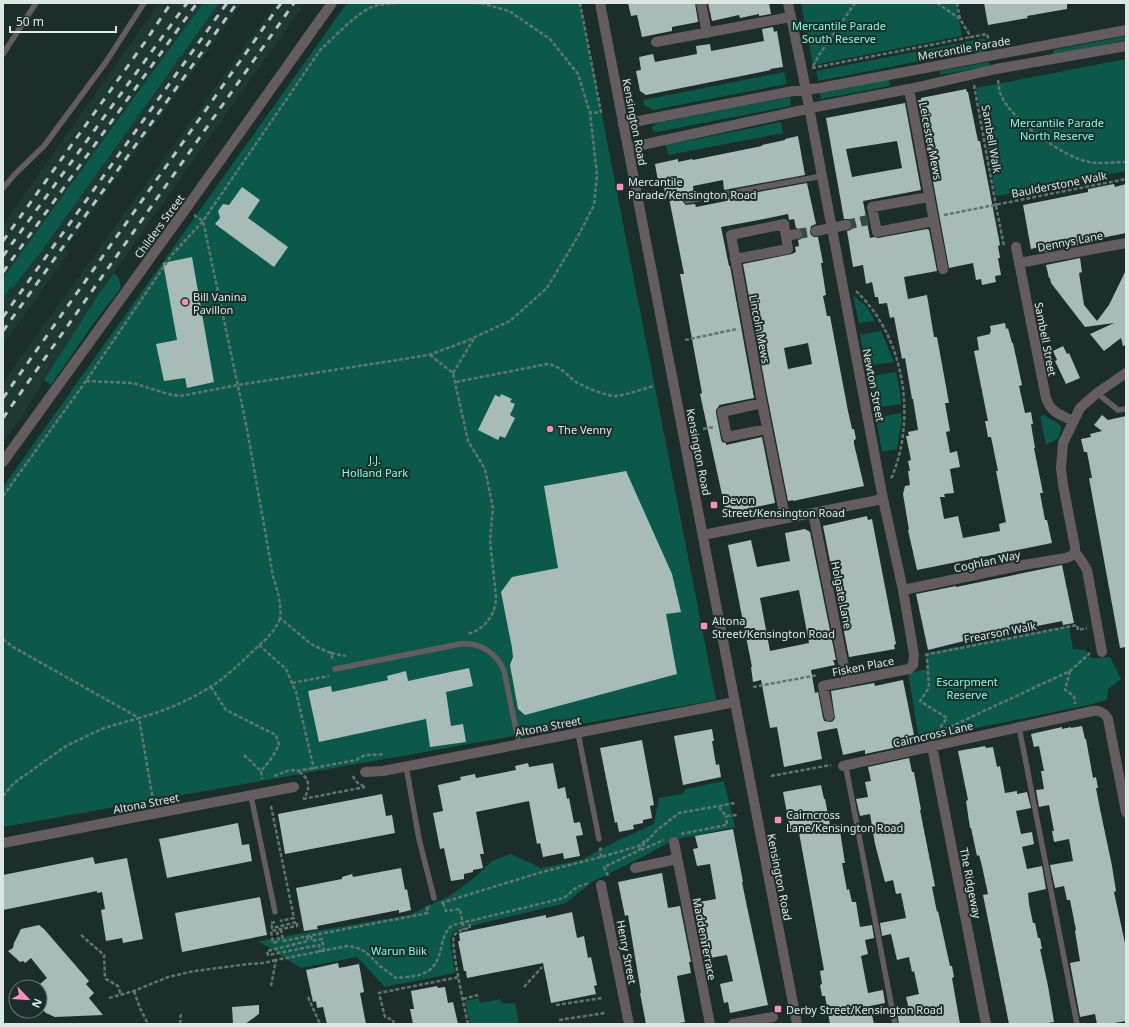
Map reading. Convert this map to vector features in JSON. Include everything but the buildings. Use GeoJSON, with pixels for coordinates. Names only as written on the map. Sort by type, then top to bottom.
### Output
{"type":"FeatureCollection","features":[{"type":"Feature","properties":{"kind":"street","name":"Kensington Road"},"geometry":{"type":"LineString","coordinates":[[600,3],[797,1024]]}},
{"type":"Feature","properties":{"kind":"street"},"geometry":{"type":"LineString","coordinates":[[701,3],[707,33]]}},
{"type":"Feature","properties":{"kind":"street"},"geometry":{"type":"LineString","coordinates":[[788,3],[809,109]]}},
{"type":"Feature","properties":{"kind":"street","name":"Childers Street"},"geometry":{"type":"LineString","coordinates":[[3,462],[185,210],[329,4]]}},
{"type":"Feature","properties":{"kind":"street"},"geometry":{"type":"LineString","coordinates":[[656,42],[790,17]]}},
{"type":"Feature","properties":{"kind":"street","name":"Mercantile Parade"},"geometry":{"type":"LineString","coordinates":[[623,124],[1126,30]]}},
{"type":"Feature","properties":{"kind":"street"},"geometry":{"type":"LineString","coordinates":[[628,148],[909,89],[996,69],[1126,46]]}},
{"type":"Feature","properties":{"kind":"street","name":"Leicester Mews"},"geometry":{"type":"LineString","coordinates":[[909,89],[943,269]]}},
{"type":"Feature","properties":{"kind":"street","name":"Newton Street"},"geometry":{"type":"LineString","coordinates":[[809,109],[883,499],[903,590],[914,661]]}},
{"type":"Feature","properties":{"kind":"street","name":"Leicester Mews"},"geometry":{"type":"LineString","coordinates":[[929,197],[872,207],[871,220],[877,232],[933,219]]}},
{"type":"Feature","properties":{"kind":"street","name":"Lincoln Mews"},"geometry":{"type":"LineString","coordinates":[[785,518],[731,235],[784,224],[786,236]]}},
{"type":"Feature","properties":{"kind":"street"},"geometry":{"type":"LineString","coordinates":[[816,231],[846,225]]}},
{"type":"Feature","properties":{"kind":"street"},"geometry":{"type":"LineString","coordinates":[[735,259],[788,249],[786,236],[797,234]]}},
{"type":"Feature","properties":{"kind":"street","name":"Dennys Lane"},"geometry":{"type":"LineString","coordinates":[[1019,263],[1126,243]]}},
{"type":"Feature","properties":{"kind":"street","name":"Sambell Street"},"geometry":{"type":"LineString","coordinates":[[1016,248],[1047,402],[1053,411],[1073,422]]}},
{"type":"Feature","properties":{"kind":"street"},"geometry":{"type":"LineString","coordinates":[[1102,648],[1087,570],[1075,552],[1061,468],[1063,443],[1080,408],[1097,393],[1126,373]]}},
{"type":"Feature","properties":{"kind":"street"},"geometry":{"type":"LineString","coordinates":[[762,403],[722,412],[724,425],[727,437],[767,429]]}},
{"type":"Feature","properties":{"kind":"street"},"geometry":{"type":"LineString","coordinates":[[703,534],[883,499]]}},
{"type":"Feature","properties":{"kind":"street","name":"Holgate Lane"},"geometry":{"type":"LineString","coordinates":[[813,513],[846,682]]}},
{"type":"Feature","properties":{"kind":"street","name":"Coghlan Way"},"geometry":{"type":"LineString","coordinates":[[903,590],[1023,565],[1066,558],[1075,552]]}},
{"type":"Feature","properties":{"kind":"street","name":"Fisken Place"},"geometry":{"type":"LineString","coordinates":[[829,716],[823,686],[907,670],[914,661]]}},
{"type":"Feature","properties":{"kind":"street","name":"Altona Street"},"geometry":{"type":"LineString","coordinates":[[365,772],[383,771],[735,702]]}},
{"type":"Feature","properties":{"kind":"street","name":"Cairncross Lane"},"geometry":{"type":"LineString","coordinates":[[844,766],[1094,711],[1101,712],[1108,718],[1126,812]]}},
{"type":"Feature","properties":{"kind":"street","name":"The Ridgeway"},"geometry":{"type":"LineString","coordinates":[[932,746],[986,1024]]}},
{"type":"Feature","properties":{"kind":"street","name":"Altona Street"},"geometry":{"type":"LineString","coordinates":[[3,843],[294,788]]}},
{"type":"Feature","properties":{"kind":"street","name":"Madden Terrace"},"geometry":{"type":"LineString","coordinates":[[674,842],[710,1024]]}},
{"type":"Feature","properties":{"kind":"street"},"geometry":{"type":"LineString","coordinates":[[635,868],[677,859]]}},
{"type":"Feature","properties":{"kind":"street","name":"Henry Street"},"geometry":{"type":"LineString","coordinates":[[600,882],[628,1024]]}},
{"type":"Feature","properties":{"kind":"street"},"geometry":{"type":"LineString","coordinates":[[733,1024],[773,1017]]}},
{"type":"Feature","properties":{"kind":"lane"},"geometry":{"type":"LineString","coordinates":[[3,54],[36,3]]}},
{"type":"Feature","properties":{"kind":"lane"},"geometry":{"type":"LineString","coordinates":[[3,188],[44,146],[106,62],[144,3]]}},
{"type":"Feature","properties":{"kind":"lane"},"geometry":{"type":"LineString","coordinates":[[687,202],[822,176]]}},
{"type":"Feature","properties":{"kind":"lane"},"geometry":{"type":"LineString","coordinates":[[1097,393],[1118,410],[1126,409]]}},
{"type":"Feature","properties":{"kind":"lane"},"geometry":{"type":"LineString","coordinates":[[335,669],[463,644],[486,649],[501,665],[506,679],[519,744]]}},
{"type":"Feature","properties":{"kind":"lane"},"geometry":{"type":"LineString","coordinates":[[1019,727],[1077,1024]]}},
{"type":"Feature","properties":{"kind":"lane"},"geometry":{"type":"LineString","coordinates":[[578,732],[599,839]]}},
{"type":"Feature","properties":{"kind":"lane"},"geometry":{"type":"LineString","coordinates":[[406,766],[419,838],[434,898]]}},
{"type":"Feature","properties":{"kind":"lane"},"geometry":{"type":"LineString","coordinates":[[844,766],[895,1024]]}},
{"type":"Feature","properties":{"kind":"lane"},"geometry":{"type":"LineString","coordinates":[[251,796],[276,912]]}},
{"type":"Feature","properties":{"kind":"path"},"geometry":{"type":"LineString","coordinates":[[3,496],[86,381],[171,256],[203,221],[321,49],[373,5],[396,3]]}},
{"type":"Feature","properties":{"kind":"path"},"geometry":{"type":"LineString","coordinates":[[86,381],[133,384],[180,396],[238,385],[430,355],[510,321],[547,288],[578,238],[594,204],[597,174],[590,113],[578,74],[550,39],[509,11],[481,3],[475,3]]}},
{"type":"Feature","properties":{"kind":"path"},"geometry":{"type":"LineString","coordinates":[[580,3],[601,112],[590,113]]}},
{"type":"Feature","properties":{"kind":"path"},"geometry":{"type":"LineString","coordinates":[[817,88],[813,68],[819,54],[855,3]]}},
{"type":"Feature","properties":{"kind":"path"},"geometry":{"type":"LineString","coordinates":[[937,3],[960,19]]}},
{"type":"Feature","properties":{"kind":"path"},"geometry":{"type":"LineString","coordinates":[[957,3],[960,19],[971,37]]}},
{"type":"Feature","properties":{"kind":"path"},"geometry":{"type":"LineString","coordinates":[[802,70],[987,34],[993,56]]}},
{"type":"Feature","properties":{"kind":"path"},"geometry":{"type":"LineString","coordinates":[[996,69],[1000,95],[1008,107],[1026,126],[1050,144],[1074,157],[1090,162],[1126,162]]}},
{"type":"Feature","properties":{"kind":"path","name":"Sambell Walk"},"geometry":{"type":"LineString","coordinates":[[972,74],[1004,250]]}},
{"type":"Feature","properties":{"kind":"path","name":"Baulderstone Walk"},"geometry":{"type":"LineString","coordinates":[[996,206],[1126,179]]}},
{"type":"Feature","properties":{"kind":"path"},"geometry":{"type":"LineString","coordinates":[[933,219],[996,206]]}},
{"type":"Feature","properties":{"kind":"path"},"geometry":{"type":"LineString","coordinates":[[3,796],[14,783],[66,746],[104,728],[161,712],[211,687],[244,660],[274,630],[280,618],[281,610],[273,576],[238,385],[203,221],[185,210]]}},
{"type":"Feature","properties":{"kind":"path"},"geometry":{"type":"LineString","coordinates":[[842,279],[870,306],[893,349],[900,370],[905,406],[901,448],[894,472],[883,499]]}},
{"type":"Feature","properties":{"kind":"path"},"geometry":{"type":"LineString","coordinates":[[685,340],[748,326]]}},
{"type":"Feature","properties":{"kind":"path"},"geometry":{"type":"LineString","coordinates":[[453,373],[475,337]]}},
{"type":"Feature","properties":{"kind":"path"},"geometry":{"type":"LineString","coordinates":[[430,355],[453,373],[468,441],[485,469],[493,508],[490,540],[496,605],[486,623],[479,629],[462,635],[463,644]]}},
{"type":"Feature","properties":{"kind":"path"},"geometry":{"type":"LineString","coordinates":[[456,382],[547,364],[555,365],[586,388],[615,396],[654,386]]}},
{"type":"Feature","properties":{"kind":"path"},"geometry":{"type":"LineString","coordinates":[[703,429],[709,428]]}},
{"type":"Feature","properties":{"kind":"path"},"geometry":{"type":"LineString","coordinates":[[280,618],[311,644],[331,653],[336,674],[292,683]]}},
{"type":"Feature","properties":{"kind":"path","name":"Frearson Walk"},"geometry":{"type":"LineString","coordinates":[[914,661],[926,655],[1077,625],[1078,630],[1098,626]]}},
{"type":"Feature","properties":{"kind":"path"},"geometry":{"type":"LineString","coordinates":[[3,639],[13,647],[139,718]]}},
{"type":"Feature","properties":{"kind":"path"},"geometry":{"type":"LineString","coordinates":[[259,645],[286,669],[296,692],[314,769]]}},
{"type":"Feature","properties":{"kind":"path"},"geometry":{"type":"LineString","coordinates":[[926,655],[929,684],[928,689],[920,701],[947,718],[935,734],[1070,671],[1102,648]]}},
{"type":"Feature","properties":{"kind":"path"},"geometry":{"type":"LineString","coordinates":[[753,686],[844,670]]}},
{"type":"Feature","properties":{"kind":"path"},"geometry":{"type":"LineString","coordinates":[[1070,671],[1065,690],[1074,696],[1075,715]]}},
{"type":"Feature","properties":{"kind":"path"},"geometry":{"type":"LineString","coordinates":[[211,687],[226,710],[276,735],[278,745],[271,759],[261,771]]}},
{"type":"Feature","properties":{"kind":"path"},"geometry":{"type":"LineString","coordinates":[[139,718],[152,800]]}},
{"type":"Feature","properties":{"kind":"path"},"geometry":{"type":"LineString","coordinates":[[274,776],[290,770],[298,771],[314,769],[356,760],[367,754],[384,754]]}},
{"type":"Feature","properties":{"kind":"path"},"geometry":{"type":"LineString","coordinates":[[244,755],[261,771],[262,779]]}},
{"type":"Feature","properties":{"kind":"path"},"geometry":{"type":"LineString","coordinates":[[771,776],[839,764],[844,766]]}},
{"type":"Feature","properties":{"kind":"path"},"geometry":{"type":"LineString","coordinates":[[303,800],[365,787]]}},
{"type":"Feature","properties":{"kind":"path"},"geometry":{"type":"LineString","coordinates":[[464,930],[460,909],[446,911],[445,903],[542,872],[640,846],[657,830],[679,813],[735,803]]}},
{"type":"Feature","properties":{"kind":"path"},"geometry":{"type":"LineString","coordinates":[[713,827],[727,825],[726,816],[719,806]]}},
{"type":"Feature","properties":{"kind":"path"},"geometry":{"type":"LineString","coordinates":[[726,816],[737,814]]}},
{"type":"Feature","properties":{"kind":"path"},"geometry":{"type":"LineString","coordinates":[[110,998],[134,991],[175,975],[202,970],[264,963],[347,946],[357,947],[369,954],[396,978],[421,974],[432,969],[438,959],[445,934],[453,925],[564,898],[577,887],[600,882],[608,877],[604,866],[638,851],[657,830]]}},
{"type":"Feature","properties":{"kind":"path"},"geometry":{"type":"LineString","coordinates":[[600,850],[602,857]]}},
{"type":"Feature","properties":{"kind":"path"},"geometry":{"type":"LineString","coordinates":[[281,929],[283,941],[428,913],[427,907],[435,905]]}},
{"type":"Feature","properties":{"kind":"path"},"geometry":{"type":"LineString","coordinates":[[294,918],[294,923]]}},
{"type":"Feature","properties":{"kind":"path"},"geometry":{"type":"LineString","coordinates":[[468,1024],[454,955],[453,939],[456,933],[470,928],[469,921]]}},
{"type":"Feature","properties":{"kind":"path"},"geometry":{"type":"LineString","coordinates":[[81,936],[104,955],[105,977],[118,986],[121,995]]}},
{"type":"Feature","properties":{"kind":"path"},"geometry":{"type":"LineString","coordinates":[[307,936],[308,941],[267,951],[268,956],[319,945],[320,952]]}},
{"type":"Feature","properties":{"kind":"path"},"geometry":{"type":"LineString","coordinates":[[311,936],[312,941],[322,939],[324,951]]}},
{"type":"Feature","properties":{"kind":"path"},"geometry":{"type":"LineString","coordinates":[[271,986],[276,960]]}},
{"type":"Feature","properties":{"kind":"path"},"geometry":{"type":"LineString","coordinates":[[524,987],[542,967]]}},
{"type":"Feature","properties":{"kind":"path"},"geometry":{"type":"LineString","coordinates":[[394,1024],[393,1020],[385,1017],[379,993],[459,977]]}},
{"type":"Feature","properties":{"kind":"path"},"geometry":{"type":"LineString","coordinates":[[134,991],[148,1024]]}},
{"type":"Feature","properties":{"kind":"path"},"geometry":{"type":"LineString","coordinates":[[463,999],[478,995]]}},
{"type":"Feature","properties":{"kind":"path"},"geometry":{"type":"LineString","coordinates":[[308,997],[320,1024]]}},
{"type":"Feature","properties":{"kind":"path"},"geometry":{"type":"LineString","coordinates":[[556,1005],[602,998]]}},
{"type":"Feature","properties":{"kind":"path"},"geometry":{"type":"LineString","coordinates":[[180,1024],[181,1012]]}},
{"type":"Feature","properties":{"kind":"path"},"geometry":{"type":"LineString","coordinates":[[558,1020],[605,1013]]}},
{"type":"Feature","properties":{"kind":"shaded area"},"geometry":{"type":"Polygon","coordinates":[[[159,3],[242,3],[65,250],[69,253],[3,345],[3,225],[159,3]]]}},
{"type":"Feature","properties":{"kind":"shaded area"},"geometry":{"type":"Polygon","coordinates":[[[276,3],[305,3],[98,295],[20,419],[3,442],[3,382],[276,3]]]}},
{"type":"Feature","properties":{"kind":"green space"},"geometry":{"type":"Polygon","coordinates":[[[203,3],[219,3],[38,256],[13,288],[11,287],[3,297],[3,278],[203,3]]]}},
{"type":"Feature","properties":{"kind":"green space","name":"J.J. Holland Park"},"geometry":{"type":"Polygon","coordinates":[[[347,3],[580,3],[716,700],[3,827],[3,487],[347,3]]]}},
{"type":"Feature","properties":{"kind":"green space","name":"Mercantile Parade South Reserve"},"geometry":{"type":"Polygon","coordinates":[[[801,3],[956,3],[962,36],[813,65],[801,3]]]}},
{"type":"Feature","properties":{"kind":"green space"},"geometry":{"type":"Polygon","coordinates":[[[1126,36],[1126,40],[1054,55],[1053,50],[1126,36]]]}},
{"type":"Feature","properties":{"kind":"green space"},"geometry":{"type":"Polygon","coordinates":[[[985,38],[987,53],[979,55],[972,51],[818,81],[816,71],[985,38]]]}},
{"type":"Feature","properties":{"kind":"green space","name":"Mercantile Parade North Reserve"},"geometry":{"type":"Polygon","coordinates":[[[1126,59],[1126,171],[996,196],[976,88],[1126,59]]]}},
{"type":"Feature","properties":{"kind":"green space"},"geometry":{"type":"Polygon","coordinates":[[[989,62],[990,66],[940,75],[940,71],[989,62]]]}},
{"type":"Feature","properties":{"kind":"green space"},"geometry":{"type":"Polygon","coordinates":[[[784,72],[787,84],[653,110],[644,105],[643,100],[784,72]]]}},
{"type":"Feature","properties":{"kind":"green space"},"geometry":{"type":"Polygon","coordinates":[[[889,80],[890,86],[821,99],[820,93],[889,80]]]}},
{"type":"Feature","properties":{"kind":"green space"},"geometry":{"type":"Polygon","coordinates":[[[790,97],[791,106],[657,132],[653,131],[652,127],[656,123],[790,97]]]}},
{"type":"Feature","properties":{"kind":"green space"},"geometry":{"type":"Polygon","coordinates":[[[781,122],[783,133],[668,155],[666,145],[781,122]]]}},
{"type":"Feature","properties":{"kind":"green space"},"geometry":{"type":"Polygon","coordinates":[[[114,273],[119,278],[121,288],[96,320],[51,385],[44,380],[98,295],[114,273]]]}},
{"type":"Feature","properties":{"kind":"green space"},"geometry":{"type":"Polygon","coordinates":[[[853,295],[867,307],[875,321],[859,323],[853,295]]]}},
{"type":"Feature","properties":{"kind":"green space"},"geometry":{"type":"Polygon","coordinates":[[[881,331],[894,362],[866,366],[860,335],[881,331]]]}},
{"type":"Feature","properties":{"kind":"green space"},"geometry":{"type":"Polygon","coordinates":[[[896,372],[901,404],[874,408],[868,377],[896,372]]]}},
{"type":"Feature","properties":{"kind":"green space"},"geometry":{"type":"Polygon","coordinates":[[[901,413],[902,419],[897,449],[882,452],[876,418],[901,413]]]}},
{"type":"Feature","properties":{"kind":"green space"},"geometry":{"type":"Polygon","coordinates":[[[1044,415],[1059,424],[1061,428],[1057,439],[1046,444],[1040,416],[1044,415]]]}},
{"type":"Feature","properties":{"kind":"green space","name":"Escarpment Reserve"},"geometry":{"type":"Polygon","coordinates":[[[1069,626],[1073,649],[1085,650],[1092,658],[1110,657],[1121,679],[1108,689],[1107,700],[919,740],[908,673],[928,669],[925,653],[1069,626]]]}},
{"type":"Feature","properties":{"kind":"green space","name":"Warun Biik"},"geometry":{"type":"Polygon","coordinates":[[[724,781],[735,827],[669,841],[668,843],[642,857],[592,882],[566,903],[458,929],[453,933],[450,940],[455,973],[385,987],[357,957],[301,968],[258,941],[409,915],[451,895],[474,878],[492,861],[511,854],[541,868],[581,860],[654,824],[659,798],[682,794],[686,789],[724,781]]]}},
{"type":"Feature","properties":{"kind":"green space"},"geometry":{"type":"Polygon","coordinates":[[[479,998],[480,1003],[500,999],[501,1002],[504,1003],[515,1003],[519,1024],[470,1024],[465,1001],[479,998]]]}},
{"type":"Feature","properties":{"kind":"tunnel"},"geometry":{"type":"LineString","coordinates":[[846,225],[868,220]]}},
{"type":"Feature","properties":{"kind":"tunnel"},"geometry":{"type":"LineString","coordinates":[[797,234],[816,231]]}},
{"type":"Feature","properties":{"kind":"railway"},"geometry":{"type":"LineString","coordinates":[[3,241],[145,42],[171,3]]}},
{"type":"Feature","properties":{"kind":"railway"},"geometry":{"type":"LineString","coordinates":[[3,256],[187,3]]}},
{"type":"Feature","properties":{"kind":"railway"},"geometry":{"type":"LineString","coordinates":[[3,272],[197,3]]}},
{"type":"Feature","properties":{"kind":"railway"},"geometry":{"type":"LineString","coordinates":[[3,317],[227,3]]}},
{"type":"Feature","properties":{"kind":"railway"},"geometry":{"type":"LineString","coordinates":[[3,331],[237,3]]}},
{"type":"Feature","properties":{"kind":"railway"},"geometry":{"type":"LineString","coordinates":[[3,398],[281,3]]}},
{"type":"Feature","properties":{"kind":"railway"},"geometry":{"type":"LineString","coordinates":[[3,418],[294,3]]}},
{"type":"Feature","properties":{"kind":"place","name":"Mercantile Parade/Kensington Road"},"geometry":{"type":"Point","coordinates":[620,187]}},
{"type":"Feature","properties":{"kind":"place","name":"Bill Vanina Pavillon"},"geometry":{"type":"Point","coordinates":[185,302]}},
{"type":"Feature","properties":{"kind":"place","name":"The Venny"},"geometry":{"type":"Point","coordinates":[550,429]}},
{"type":"Feature","properties":{"kind":"place","name":"Devon Street/Kensington Road"},"geometry":{"type":"Point","coordinates":[714,505]}},
{"type":"Feature","properties":{"kind":"place","name":"Altona Street/Kensington Road"},"geometry":{"type":"Point","coordinates":[704,626]}},
{"type":"Feature","properties":{"kind":"place","name":"Cairncross Lane/Kensington Road"},"geometry":{"type":"Point","coordinates":[778,820]}},
{"type":"Feature","properties":{"kind":"place","name":"Derby Street/Kensington Road"},"geometry":{"type":"Point","coordinates":[778,1009]}}]}
